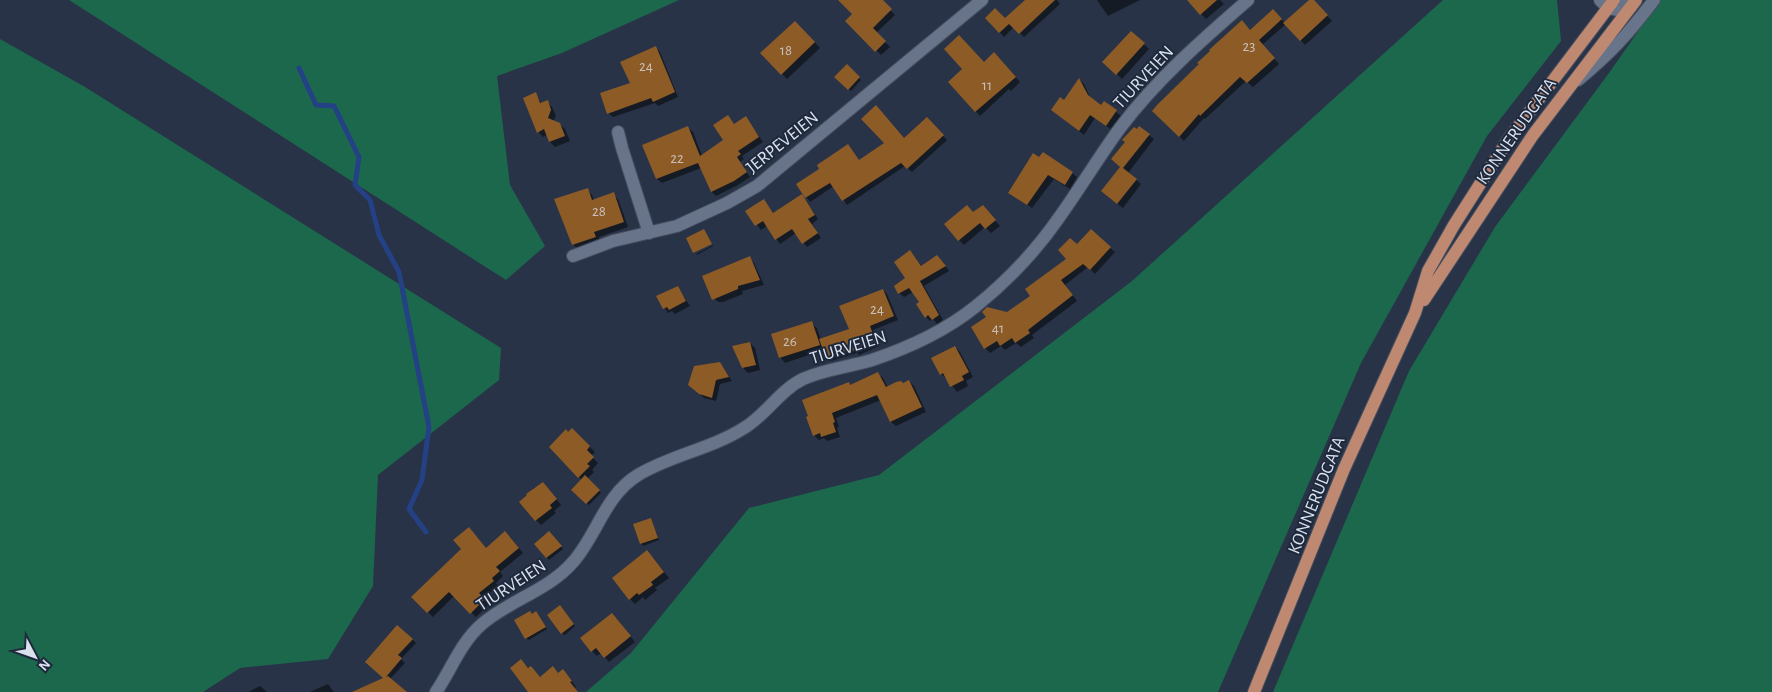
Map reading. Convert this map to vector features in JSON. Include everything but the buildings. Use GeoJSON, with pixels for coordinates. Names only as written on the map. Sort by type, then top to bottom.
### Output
{"type":"FeatureCollection","features":[{"type":"Feature","properties":{"kind":"main road","name":"KONNERUDGATA"},"geometry":{"type":"LineString","coordinates":[[1415,313],[1533,135],[1625,6],[1636,0]]}},
{"type":"Feature","properties":{"kind":"main road","name":"KONNERUDGATA"},"geometry":{"type":"LineString","coordinates":[[1254,692],[1344,468],[1415,313],[1428,270],[1479,184],[1607,3]]}},
{"type":"Feature","properties":{"kind":"street","name":"JERPEVEIEN"},"geometry":{"type":"LineString","coordinates":[[573,256],[613,241],[676,226],[699,217],[757,186],[982,0]]}},
{"type":"Feature","properties":{"kind":"street","name":"TIURVEIEN"},"geometry":{"type":"LineString","coordinates":[[436,692],[469,639],[480,625],[558,577],[573,563],[584,548],[608,506],[622,489],[638,475],[744,429],[802,380],[825,371],[871,360],[913,344],[948,326],[974,308],[1006,280],[1050,229],[1132,112],[1172,69],[1248,0]]}},
{"type":"Feature","properties":{"kind":"street"},"geometry":{"type":"LineString","coordinates":[[1568,87],[1601,62],[1615,48],[1654,0]]}},
{"type":"Feature","properties":{"kind":"street"},"geometry":{"type":"LineString","coordinates":[[1607,3],[1625,6]]}},
{"type":"Feature","properties":{"kind":"street"},"geometry":{"type":"LineString","coordinates":[[618,132],[649,233]]}},
{"type":"Feature","properties":{"kind":"green space"},"geometry":{"type":"Polygon","coordinates":[[[69,0],[679,0],[562,53],[497,76],[510,185],[545,246],[506,280],[69,0]]]}},
{"type":"Feature","properties":{"kind":"green space"},"geometry":{"type":"Polygon","coordinates":[[[1443,0],[1557,0],[1561,41],[1487,136],[1361,363],[1218,692],[586,692],[631,653],[749,508],[879,475],[1132,281],[1443,0]]]}},
{"type":"Feature","properties":{"kind":"green space"},"geometry":{"type":"Polygon","coordinates":[[[1660,0],[1772,0],[1772,692],[1273,692],[1409,371],[1495,227],[1609,73],[1660,0]]]}},
{"type":"Feature","properties":{"kind":"green space"},"geometry":{"type":"Polygon","coordinates":[[[0,39],[85,87],[501,348],[499,380],[378,475],[373,586],[328,659],[240,668],[203,692],[0,692],[0,39]]]}},
{"type":"Feature","properties":{"kind":"waterway"},"geometry":{"type":"LineString","coordinates":[[299,68],[316,105],[334,106],[359,157],[355,185],[370,200],[379,235],[399,272],[429,427],[422,480],[409,509],[426,532]]}}]}
